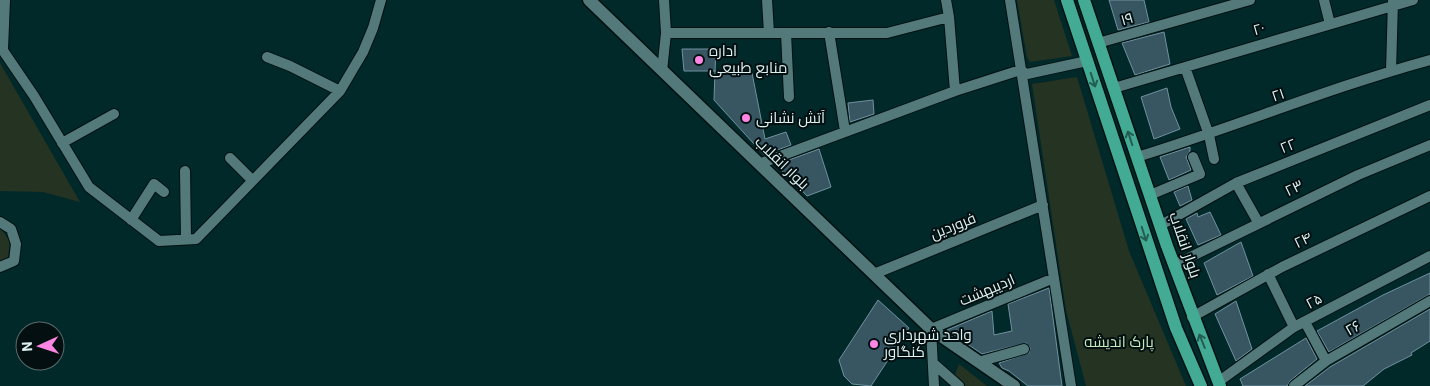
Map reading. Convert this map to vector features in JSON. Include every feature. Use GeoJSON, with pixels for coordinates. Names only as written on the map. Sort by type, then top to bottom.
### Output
{"type":"FeatureCollection","features":[{"type":"Feature","properties":{"kind":"main road"},"geometry":{"type":"LineString","coordinates":[[1067,0],[1176,328],[1201,386]]}},
{"type":"Feature","properties":{"kind":"main road","name":"بلوار انقلاب"},"geometry":{"type":"LineString","coordinates":[[1084,0],[1192,317],[1219,384]]}},
{"type":"Feature","properties":{"kind":"street"},"geometry":{"type":"LineString","coordinates":[[5,0],[1,47],[89,188],[159,241],[196,239],[340,91],[373,28],[381,0]]}},
{"type":"Feature","properties":{"kind":"street","name":"بلوار انقلاب"},"geometry":{"type":"LineString","coordinates":[[589,0],[931,329],[1014,386]]}},
{"type":"Feature","properties":{"kind":"street"},"geometry":{"type":"LineString","coordinates":[[662,71],[666,33],[664,0]]}},
{"type":"Feature","properties":{"kind":"street"},"geometry":{"type":"LineString","coordinates":[[768,0],[769,32]]}},
{"type":"Feature","properties":{"kind":"street"},"geometry":{"type":"LineString","coordinates":[[946,0],[955,91]]}},
{"type":"Feature","properties":{"kind":"street"},"geometry":{"type":"LineString","coordinates":[[1010,0],[1071,386]]}},
{"type":"Feature","properties":{"kind":"street","name":"۱۹"},"geometry":{"type":"LineString","coordinates":[[1098,43],[1250,0]]}},
{"type":"Feature","properties":{"kind":"street"},"geometry":{"type":"LineString","coordinates":[[1324,0],[1330,24]]}},
{"type":"Feature","properties":{"kind":"street","name":"۲۰"},"geometry":{"type":"LineString","coordinates":[[1114,88],[1330,24],[1393,3],[1413,0]]}},
{"type":"Feature","properties":{"kind":"street"},"geometry":{"type":"LineString","coordinates":[[1391,71],[1393,3]]}},
{"type":"Feature","properties":{"kind":"street"},"geometry":{"type":"LineString","coordinates":[[666,33],[887,32],[949,17]]}},
{"type":"Feature","properties":{"kind":"street"},"geometry":{"type":"LineString","coordinates":[[829,32],[845,131]]}},
{"type":"Feature","properties":{"kind":"street"},"geometry":{"type":"LineString","coordinates":[[786,33],[789,97]]}},
{"type":"Feature","properties":{"kind":"street"},"geometry":{"type":"LineString","coordinates":[[267,57],[290,66],[340,91]]}},
{"type":"Feature","properties":{"kind":"street","name":"۲۱"},"geometry":{"type":"LineString","coordinates":[[1137,157],[1209,135],[1391,71],[1430,60]]}},
{"type":"Feature","properties":{"kind":"street"},"geometry":{"type":"LineString","coordinates":[[759,164],[955,91],[1020,70],[1027,74],[1087,61]]}},
{"type":"Feature","properties":{"kind":"street"},"geometry":{"type":"LineString","coordinates":[[1185,67],[1209,135],[1214,160]]}},
{"type":"Feature","properties":{"kind":"street","name":"۲۲"},"geometry":{"type":"LineString","coordinates":[[1161,225],[1236,183],[1430,105]]}},
{"type":"Feature","properties":{"kind":"street"},"geometry":{"type":"LineString","coordinates":[[62,143],[114,114]]}},
{"type":"Feature","properties":{"kind":"street","name":"۲۳"},"geometry":{"type":"LineString","coordinates":[[1174,265],[1258,222],[1358,175],[1430,146]]}},
{"type":"Feature","properties":{"kind":"street"},"geometry":{"type":"LineString","coordinates":[[1150,195],[1200,174],[1193,157]]}},
{"type":"Feature","properties":{"kind":"street"},"geometry":{"type":"LineString","coordinates":[[230,158],[252,180]]}},
{"type":"Feature","properties":{"kind":"street"},"geometry":{"type":"LineString","coordinates":[[185,171],[186,239]]}},
{"type":"Feature","properties":{"kind":"street"},"geometry":{"type":"LineString","coordinates":[[1236,183],[1258,222]]}},
{"type":"Feature","properties":{"kind":"street"},"geometry":{"type":"LineString","coordinates":[[131,220],[154,184],[164,192]]}},
{"type":"Feature","properties":{"kind":"street","name":"۲۴"},"geometry":{"type":"LineString","coordinates":[[1192,317],[1268,274],[1430,196]]}},
{"type":"Feature","properties":{"kind":"street","name":"فروردین"},"geometry":{"type":"LineString","coordinates":[[874,274],[1043,205]]}},
{"type":"Feature","properties":{"kind":"street"},"geometry":{"type":"LineString","coordinates":[[0,222],[11,229],[16,244],[14,261],[0,267]]}},
{"type":"Feature","properties":{"kind":"street","name":"۲۵"},"geometry":{"type":"LineString","coordinates":[[1219,384],[1294,327],[1430,256]]}},
{"type":"Feature","properties":{"kind":"street"},"geometry":{"type":"LineString","coordinates":[[1268,274],[1294,327]]}},
{"type":"Feature","properties":{"kind":"street","name":"اردیبهشت"},"geometry":{"type":"LineString","coordinates":[[931,329],[1054,278]]}},
{"type":"Feature","properties":{"kind":"street","name":"۲۶"},"geometry":{"type":"LineString","coordinates":[[1294,386],[1326,361],[1430,301]]}},
{"type":"Feature","properties":{"kind":"street"},"geometry":{"type":"LineString","coordinates":[[1306,322],[1326,361]]}},
{"type":"Feature","properties":{"kind":"street"},"geometry":{"type":"LineString","coordinates":[[931,329],[934,386]]}},
{"type":"Feature","properties":{"kind":"street"},"geometry":{"type":"LineString","coordinates":[[978,362],[1024,349]]}},
{"type":"Feature","properties":{"kind":"street"},"geometry":{"type":"LineString","coordinates":[[933,363],[959,386]]}},
{"type":"Feature","properties":{"kind":"green space"},"geometry":{"type":"Polygon","coordinates":[[[1017,0],[1054,0],[1072,56],[1030,62],[1027,57],[1017,0]]]}},
{"type":"Feature","properties":{"kind":"green space"},"geometry":{"type":"Polygon","coordinates":[[[0,63],[80,202],[43,192],[0,191],[0,63]]]}},
{"type":"Feature","properties":{"kind":"green space","name":"پارک اندیشه"},"geometry":{"type":"Polygon","coordinates":[[[1077,77],[1129,251],[1186,386],[1086,386],[1066,310],[1032,84],[1077,77]]]}},
{"type":"Feature","properties":{"kind":"green space"},"geometry":{"type":"Polygon","coordinates":[[[0,228],[10,241],[8,257],[0,261],[0,228]]]}},
{"type":"Feature","properties":{"kind":"green space"},"geometry":{"type":"Polygon","coordinates":[[[959,364],[987,386],[951,386],[959,364]]]}},
{"type":"Feature","properties":{"kind":"building"},"geometry":{"type":"Polygon","coordinates":[[[1109,0],[1144,0],[1149,22],[1118,30],[1109,0]]]}},
{"type":"Feature","properties":{"kind":"building"},"geometry":{"type":"Polygon","coordinates":[[[1164,32],[1170,64],[1135,75],[1122,43],[1164,32]]]}},
{"type":"Feature","properties":{"kind":"building","name":"اداره منابع طبیعی"},"geometry":{"type":"Polygon","coordinates":[[[682,49],[716,49],[715,71],[684,71],[682,49]]]}},
{"type":"Feature","properties":{"kind":"building","name":"آتش نشانی"},"geometry":{"type":"Polygon","coordinates":[[[715,71],[752,73],[765,139],[786,132],[791,145],[764,155],[714,100],[715,71]]]}},
{"type":"Feature","properties":{"kind":"building"},"geometry":{"type":"Polygon","coordinates":[[[1167,88],[1171,107],[1180,129],[1154,139],[1141,97],[1167,88]]]}},
{"type":"Feature","properties":{"kind":"building"},"geometry":{"type":"Polygon","coordinates":[[[873,100],[874,114],[850,122],[848,103],[873,100]]]}},
{"type":"Feature","properties":{"kind":"building"},"geometry":{"type":"Polygon","coordinates":[[[1190,147],[1186,157],[1191,170],[1169,180],[1160,157],[1190,147]]]}},
{"type":"Feature","properties":{"kind":"building"},"geometry":{"type":"Polygon","coordinates":[[[819,149],[831,187],[807,196],[788,176],[786,177],[778,164],[819,149]]]}},
{"type":"Feature","properties":{"kind":"building"},"geometry":{"type":"Polygon","coordinates":[[[1188,186],[1192,200],[1180,206],[1174,192],[1188,186]]]}},
{"type":"Feature","properties":{"kind":"building"},"geometry":{"type":"Polygon","coordinates":[[[1210,212],[1221,235],[1198,245],[1186,219],[1197,213],[1198,217],[1210,212]]]}},
{"type":"Feature","properties":{"kind":"building"},"geometry":{"type":"Polygon","coordinates":[[[1241,242],[1253,276],[1217,295],[1204,263],[1241,242]]]}},
{"type":"Feature","properties":{"kind":"building"},"geometry":{"type":"Polygon","coordinates":[[[1430,273],[1430,294],[1329,352],[1317,331],[1383,295],[1430,273]]]}},
{"type":"Feature","properties":{"kind":"building"},"geometry":{"type":"Polygon","coordinates":[[[1049,288],[1062,386],[1028,386],[1009,371],[1002,368],[999,363],[1029,353],[1030,347],[1026,343],[982,354],[947,330],[992,311],[994,335],[1012,331],[1008,304],[1049,288]]]}},
{"type":"Feature","properties":{"kind":"building","name":"واحد شهرداری کنگاور"},"geometry":{"type":"Polygon","coordinates":[[[878,300],[909,328],[871,386],[852,384],[844,376],[839,360],[878,300]]]}},
{"type":"Feature","properties":{"kind":"building"},"geometry":{"type":"Polygon","coordinates":[[[1236,301],[1252,349],[1236,361],[1215,314],[1236,301]]]}},
{"type":"Feature","properties":{"kind":"building"},"geometry":{"type":"Polygon","coordinates":[[[1430,309],[1430,341],[1411,353],[1412,355],[1384,369],[1363,386],[1305,386],[1330,367],[1430,309]]]}},
{"type":"Feature","properties":{"kind":"building"},"geometry":{"type":"Polygon","coordinates":[[[1306,338],[1317,359],[1290,381],[1287,386],[1243,386],[1240,379],[1306,338]]]}},
{"type":"Feature","properties":{"kind":"place","name":"اداره منابع طبیعی"},"geometry":{"type":"Point","coordinates":[699,60]}},
{"type":"Feature","properties":{"kind":"place","name":"آتش نشانی"},"geometry":{"type":"Point","coordinates":[746,118]}},
{"type":"Feature","properties":{"kind":"place","name":"واحد شهرداری کنگاور"},"geometry":{"type":"Point","coordinates":[874,344]}}]}
